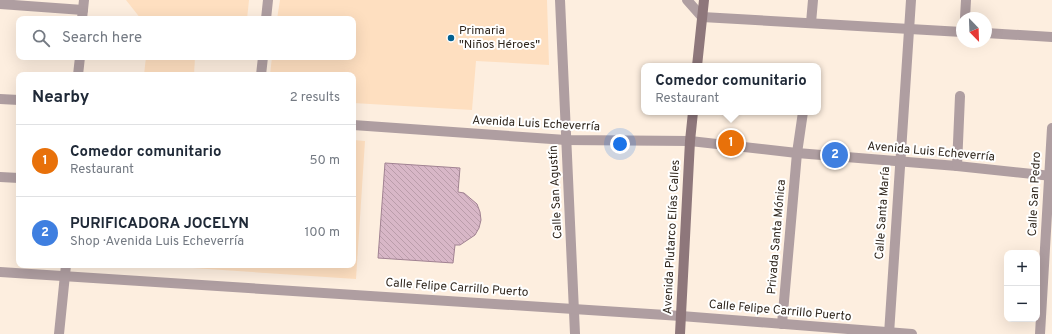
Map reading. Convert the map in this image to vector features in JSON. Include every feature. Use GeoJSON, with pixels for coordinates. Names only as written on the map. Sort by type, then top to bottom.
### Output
{"type":"FeatureCollection","features":[{"type":"Feature","properties":{"kind":"street"},"geometry":{"type":"LineString","coordinates":[[266,16],[268,0]]}},
{"type":"Feature","properties":{"kind":"street","name":"Calle San Agustín"},"geometry":{"type":"LineString","coordinates":[[560,0],[575,334]]}},
{"type":"Feature","properties":{"kind":"street"},"geometry":{"type":"LineString","coordinates":[[687,0],[702,17],[956,32]]}},
{"type":"Feature","properties":{"kind":"street"},"geometry":{"type":"LineString","coordinates":[[697,63],[704,0]]}},
{"type":"Feature","properties":{"kind":"street"},"geometry":{"type":"LineString","coordinates":[[812,23],[813,0]]}},
{"type":"Feature","properties":{"kind":"street","name":"Calle Santa María"},"geometry":{"type":"LineString","coordinates":[[889,333],[910,0]]}},
{"type":"Feature","properties":{"kind":"street"},"geometry":{"type":"LineString","coordinates":[[965,12],[966,0]]}},
{"type":"Feature","properties":{"kind":"street"},"geometry":{"type":"LineString","coordinates":[[0,4],[83,10]]}},
{"type":"Feature","properties":{"kind":"street"},"geometry":{"type":"LineString","coordinates":[[992,33],[1052,37]]}},
{"type":"Feature","properties":{"kind":"street"},"geometry":{"type":"LineString","coordinates":[[78,72],[80,60]]}},
{"type":"Feature","properties":{"kind":"street"},"geometry":{"type":"LineString","coordinates":[[261,72],[263,60]]}},
{"type":"Feature","properties":{"kind":"street"},"geometry":{"type":"LineString","coordinates":[[957,166],[960,96]]}},
{"type":"Feature","properties":{"kind":"street"},"geometry":{"type":"LineString","coordinates":[[0,99],[16,100]]}},
{"type":"Feature","properties":{"kind":"street","name":"Avenida Plutarco Elías Calles"},"geometry":{"type":"LineString","coordinates":[[680,334],[693,115]]}},
{"type":"Feature","properties":{"kind":"street","name":"Privada Santa Mónica"},"geometry":{"type":"LineString","coordinates":[[782,324],[797,153],[803,115]]}},
{"type":"Feature","properties":{"kind":"street","name":"Avenida Luis Echeverría"},"geometry":{"type":"LineString","coordinates":[[356,125],[566,140],[690,142],[797,153],[957,166],[1050,176]]}},
{"type":"Feature","properties":{"kind":"street","name":"Calle San Pedro"},"geometry":{"type":"LineString","coordinates":[[1040,334],[1052,128]]}},
{"type":"Feature","properties":{"kind":"street"},"geometry":{"type":"LineString","coordinates":[[0,177],[16,178]]}},
{"type":"Feature","properties":{"kind":"street"},"geometry":{"type":"LineString","coordinates":[[59,334],[66,268]]}},
{"type":"Feature","properties":{"kind":"street","name":"Calle Felipe Carrillo Puerto"},"geometry":{"type":"LineString","coordinates":[[0,272],[681,316],[912,334]]}},
{"type":"Feature","properties":{"kind":"shaded area"},"geometry":{"type":"Polygon","coordinates":[[[126,0],[249,0],[247,16],[139,16],[126,0]]]}},
{"type":"Feature","properties":{"kind":"shaded area","name":"Primaria \"Niños Héroes\""},"geometry":{"type":"Polygon","coordinates":[[[280,0],[547,0],[549,65],[476,61],[472,110],[356,103],[356,72],[270,72],[272,60],[356,60],[356,16],[277,16],[280,0]]]}},
{"type":"Feature","properties":{"kind":"shaded area"},"geometry":{"type":"Polygon","coordinates":[[[146,60],[195,60],[194,72],[144,72],[146,60]]]}},
{"type":"Feature","properties":{"kind":"shaded area"},"geometry":{"type":"Polygon","coordinates":[[[356,140],[365,141],[356,279],[193,268],[356,268],[356,140]]]}},
{"type":"Feature","properties":{"kind":"building"},"geometry":{"type":"Polygon","coordinates":[[[385,163],[460,168],[458,192],[464,193],[477,204],[481,220],[475,235],[460,245],[455,245],[453,263],[378,258],[385,163]]]}},
{"type":"Feature","properties":{"kind":"place","name":"Primaria \"Niños Héroes\""},"geometry":{"type":"Point","coordinates":[451,38]}},
{"type":"Feature","properties":{"kind":"place","name":"Comedor comunitario"},"geometry":{"type":"Point","coordinates":[731,143]}},
{"type":"Feature","properties":{"kind":"place","name":"PURIFICADORA JOCELYN"},"geometry":{"type":"Point","coordinates":[835,155]}}]}
